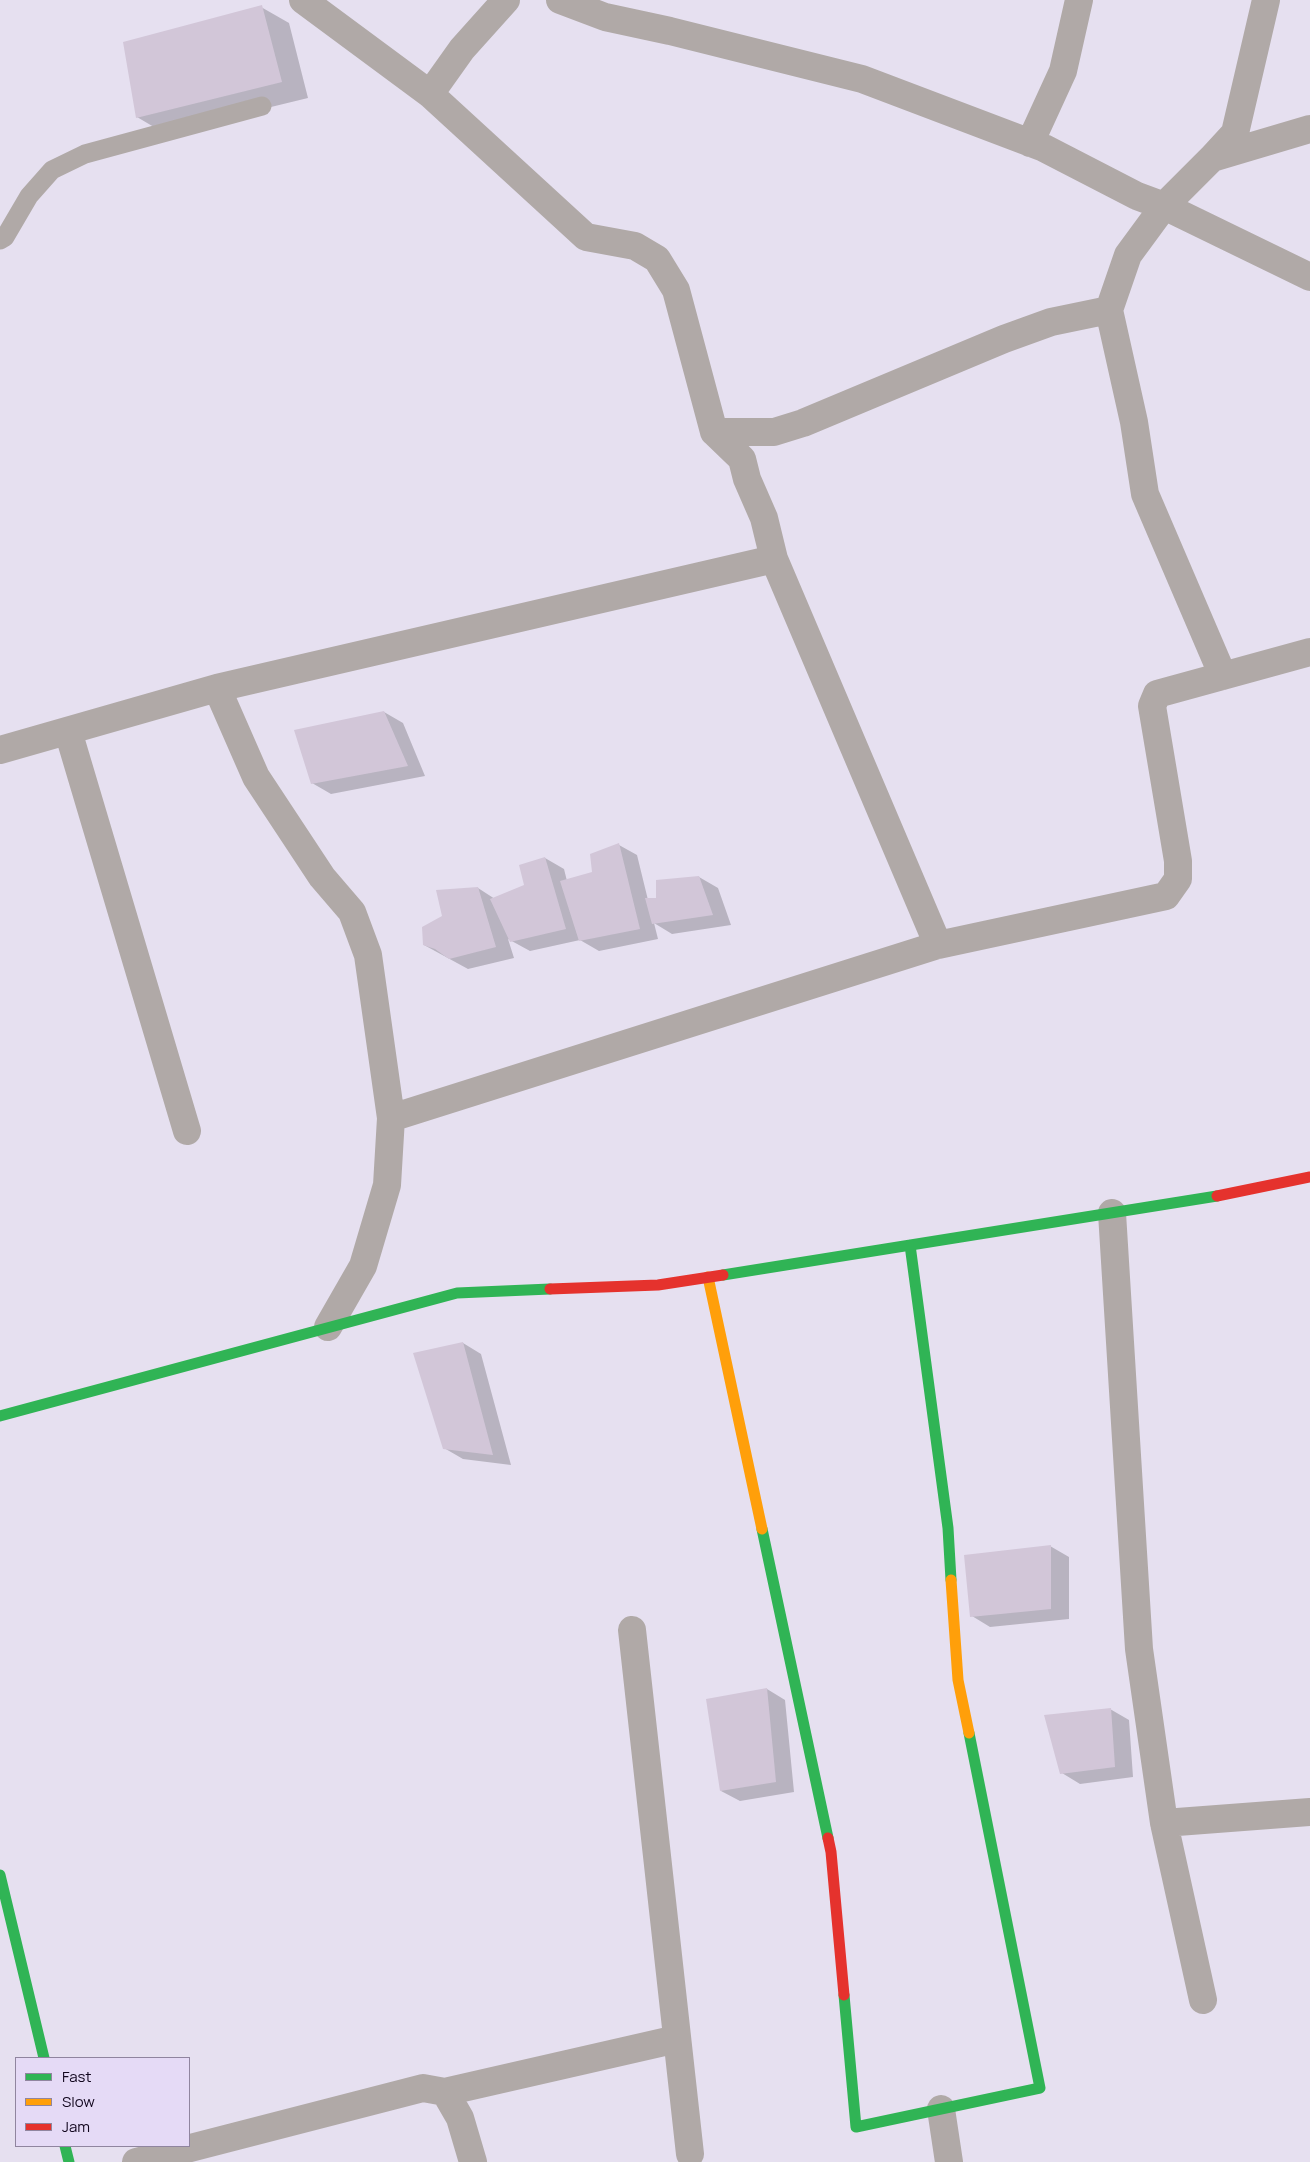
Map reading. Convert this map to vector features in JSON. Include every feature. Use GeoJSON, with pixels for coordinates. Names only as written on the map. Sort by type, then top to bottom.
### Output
{"type":"FeatureCollection","features":[{"type":"Feature","properties":{"kind":"street"},"geometry":{"type":"LineString","coordinates":[[303,0],[430,94],[586,237],[635,246],[657,258],[676,290],[714,432],[742,459],[747,479],[764,518],[774,559],[938,945]]}},
{"type":"Feature","properties":{"kind":"street"},"geometry":{"type":"LineString","coordinates":[[430,94],[462,48],[506,0]]}},
{"type":"Feature","properties":{"kind":"street"},"geometry":{"type":"LineString","coordinates":[[560,0],[605,17],[670,31],[862,79],[1044,148],[1138,196],[1164,206],[1310,278]]}},
{"type":"Feature","properties":{"kind":"street"},"geometry":{"type":"LineString","coordinates":[[1030,143],[1063,71],[1079,0]]}},
{"type":"Feature","properties":{"kind":"street"},"geometry":{"type":"LineString","coordinates":[[1223,676],[1145,494],[1134,422],[1109,310],[1128,254],[1164,206],[1235,133],[1266,0]]}},
{"type":"Feature","properties":{"kind":"street"},"geometry":{"type":"LineString","coordinates":[[1212,158],[1310,129]]}},
{"type":"Feature","properties":{"kind":"street"},"geometry":{"type":"LineString","coordinates":[[714,432],[774,432],[803,424],[1004,339],[1051,322],[1109,310]]}},
{"type":"Feature","properties":{"kind":"street"},"geometry":{"type":"LineString","coordinates":[[0,750],[217,688],[774,559]]}},
{"type":"Feature","properties":{"kind":"street"},"geometry":{"type":"LineString","coordinates":[[391,1118],[938,945],[1166,896],[1178,879],[1178,861],[1152,706],[1153,699],[1157,694],[1310,652]]}},
{"type":"Feature","properties":{"kind":"street"},"geometry":{"type":"LineString","coordinates":[[217,688],[256,777],[322,877],[352,912],[368,955],[391,1118],[387,1185],[363,1266],[328,1327]]}},
{"type":"Feature","properties":{"kind":"street"},"geometry":{"type":"LineString","coordinates":[[68,731],[186,1131]]}},
{"type":"Feature","properties":{"kind":"street"},"geometry":{"type":"LineString","coordinates":[[0,1416],[456,1293],[658,1285],[1209,1198],[1310,1177]]}},
{"type":"Feature","properties":{"kind":"street"},"geometry":{"type":"LineString","coordinates":[[1112,1213],[1139,1649],[1164,1823],[1203,2000]]}},
{"type":"Feature","properties":{"kind":"street"},"geometry":{"type":"LineString","coordinates":[[708,1277],[831,1852],[856,2127],[1040,2088],[958,1680],[948,1528],[910,1245]]}},
{"type":"Feature","properties":{"kind":"street"},"geometry":{"type":"LineString","coordinates":[[632,1630],[690,2154]]}},
{"type":"Feature","properties":{"kind":"street"},"geometry":{"type":"LineString","coordinates":[[1164,1823],[1310,1812]]}},
{"type":"Feature","properties":{"kind":"street"},"geometry":{"type":"LineString","coordinates":[[0,1875],[44,2057]]}},
{"type":"Feature","properties":{"kind":"street"},"geometry":{"type":"LineString","coordinates":[[136,2162],[404,2092],[423,2088],[446,2092],[677,2039]]}},
{"type":"Feature","properties":{"kind":"street"},"geometry":{"type":"LineString","coordinates":[[446,2092],[460,2118],[473,2162]]}},
{"type":"Feature","properties":{"kind":"street"},"geometry":{"type":"LineString","coordinates":[[941,2110],[949,2162]]}},
{"type":"Feature","properties":{"kind":"street"},"geometry":{"type":"LineString","coordinates":[[65,2147],[69,2162]]}},
{"type":"Feature","properties":{"kind":"lane"},"geometry":{"type":"LineString","coordinates":[[0,240],[5,237],[29,196],[52,170],[85,154],[262,106]]}},
{"type":"Feature","properties":{"kind":"building"},"geometry":{"type":"Polygon","coordinates":[[[262,5],[282,82],[136,118],[123,42],[262,5]]]}},
{"type":"Feature","properties":{"kind":"building"},"geometry":{"type":"Polygon","coordinates":[[[384,711],[408,766],[311,784],[294,730],[384,711]]]}},
{"type":"Feature","properties":{"kind":"building"},"geometry":{"type":"Polygon","coordinates":[[[619,843],[640,929],[579,941],[560,881],[592,872],[590,854],[619,843]]]}},
{"type":"Feature","properties":{"kind":"building"},"geometry":{"type":"Polygon","coordinates":[[[545,857],[566,929],[510,942],[490,899],[524,885],[519,865],[545,857]]]}},
{"type":"Feature","properties":{"kind":"building"},"geometry":{"type":"Polygon","coordinates":[[[699,876],[713,915],[652,924],[645,898],[656,898],[656,880],[699,876]]]}},
{"type":"Feature","properties":{"kind":"building"},"geometry":{"type":"Polygon","coordinates":[[[478,887],[496,947],[449,959],[435,949],[423,945],[422,927],[442,916],[436,890],[478,887]]]}},
{"type":"Feature","properties":{"kind":"building"},"geometry":{"type":"Polygon","coordinates":[[[463,1342],[493,1455],[443,1449],[413,1353],[463,1342]]]}},
{"type":"Feature","properties":{"kind":"building"},"geometry":{"type":"Polygon","coordinates":[[[1051,1545],[1051,1609],[970,1617],[964,1555],[1051,1545]]]}},
{"type":"Feature","properties":{"kind":"building"},"geometry":{"type":"Polygon","coordinates":[[[767,1688],[776,1782],[720,1791],[706,1699],[767,1688]]]}},
{"type":"Feature","properties":{"kind":"building"},"geometry":{"type":"Polygon","coordinates":[[[1111,1708],[1115,1767],[1060,1774],[1044,1715],[1111,1708]]]}},
{"type":"Feature","properties":{"kind":"traffic: fast"},"geometry":{"type":"LineString","coordinates":[[723,1275],[1217,1196]]}},
{"type":"Feature","properties":{"kind":"traffic: fast"},"geometry":{"type":"LineString","coordinates":[[910,1245],[948,1528],[951,1580]]}},
{"type":"Feature","properties":{"kind":"traffic: fast"},"geometry":{"type":"LineString","coordinates":[[0,1416],[457,1293],[550,1289]]}},
{"type":"Feature","properties":{"kind":"traffic: fast"},"geometry":{"type":"LineString","coordinates":[[762,1529],[828,1838]]}},
{"type":"Feature","properties":{"kind":"traffic: fast"},"geometry":{"type":"LineString","coordinates":[[844,1995],[856,2127],[1040,2088],[969,1733]]}},
{"type":"Feature","properties":{"kind":"traffic: fast"},"geometry":{"type":"LineString","coordinates":[[0,1875],[44,2057]]}},
{"type":"Feature","properties":{"kind":"traffic: fast"},"geometry":{"type":"LineString","coordinates":[[65,2147],[69,2162]]}},
{"type":"Feature","properties":{"kind":"traffic: slow"},"geometry":{"type":"LineString","coordinates":[[708,1277],[762,1529]]}},
{"type":"Feature","properties":{"kind":"traffic: slow"},"geometry":{"type":"LineString","coordinates":[[951,1580],[958,1680],[969,1733]]}},
{"type":"Feature","properties":{"kind":"traffic: jam"},"geometry":{"type":"LineString","coordinates":[[1217,1196],[1310,1177]]}},
{"type":"Feature","properties":{"kind":"traffic: jam"},"geometry":{"type":"LineString","coordinates":[[550,1289],[658,1285],[723,1275]]}},
{"type":"Feature","properties":{"kind":"traffic: jam"},"geometry":{"type":"LineString","coordinates":[[828,1838],[831,1852],[844,1995]]}}]}
